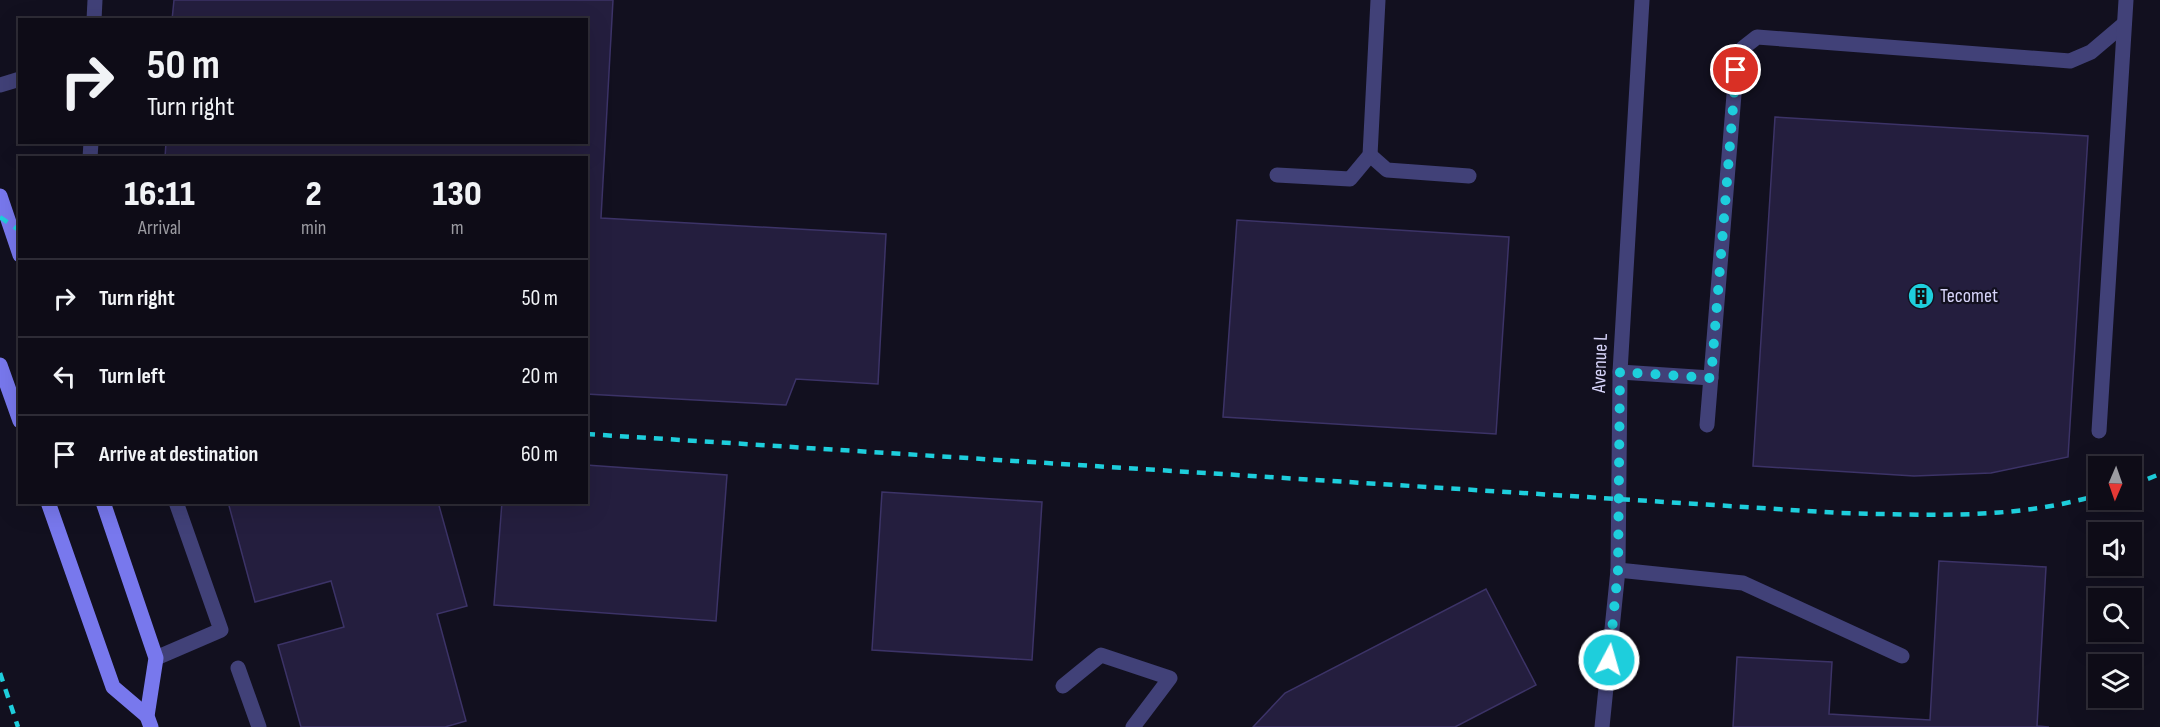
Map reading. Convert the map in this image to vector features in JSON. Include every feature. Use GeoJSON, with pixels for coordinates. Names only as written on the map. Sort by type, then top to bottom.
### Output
{"type":"FeatureCollection","features":[{"type":"Feature","properties":{"kind":"main road"},"geometry":{"type":"LineString","coordinates":[[0,196],[18,249]]}},
{"type":"Feature","properties":{"kind":"main road"},"geometry":{"type":"LineString","coordinates":[[0,365],[18,415]]}},
{"type":"Feature","properties":{"kind":"main road"},"geometry":{"type":"LineString","coordinates":[[49,504],[113,687],[149,722]]}},
{"type":"Feature","properties":{"kind":"main road"},"geometry":{"type":"LineString","coordinates":[[104,504],[156,658],[149,722]]}},
{"type":"Feature","properties":{"kind":"street"},"geometry":{"type":"LineString","coordinates":[[94,18],[95,0]]}},
{"type":"Feature","properties":{"kind":"street"},"geometry":{"type":"LineString","coordinates":[[1276,175],[1350,179],[1370,155],[1378,0]]}},
{"type":"Feature","properties":{"kind":"street","name":"Avenue L"},"geometry":{"type":"LineString","coordinates":[[1602,727],[1618,570],[1620,372],[1642,0]]}},
{"type":"Feature","properties":{"kind":"street"},"geometry":{"type":"LineString","coordinates":[[2099,431],[2126,0]]}},
{"type":"Feature","properties":{"kind":"street"},"geometry":{"type":"LineString","coordinates":[[1707,425],[1736,70],[1743,48],[1757,37],[2070,61],[2091,52],[2124,24]]}},
{"type":"Feature","properties":{"kind":"street"},"geometry":{"type":"LineString","coordinates":[[0,85],[18,80]]}},
{"type":"Feature","properties":{"kind":"street"},"geometry":{"type":"LineString","coordinates":[[1370,155],[1387,170],[1468,176]]}},
{"type":"Feature","properties":{"kind":"street"},"geometry":{"type":"LineString","coordinates":[[1620,372],[1711,378]]}},
{"type":"Feature","properties":{"kind":"street"},"geometry":{"type":"LineString","coordinates":[[156,658],[221,630],[177,504]]}},
{"type":"Feature","properties":{"kind":"street"},"geometry":{"type":"LineString","coordinates":[[1618,570],[1743,583],[1902,656]]}},
{"type":"Feature","properties":{"kind":"street"},"geometry":{"type":"LineString","coordinates":[[1063,686],[1101,655],[1170,678],[1133,727]]}},
{"type":"Feature","properties":{"kind":"street"},"geometry":{"type":"LineString","coordinates":[[238,668],[260,727]]}},
{"type":"Feature","properties":{"kind":"building"},"geometry":{"type":"Polygon","coordinates":[[[174,0],[613,0],[601,218],[886,234],[878,384],[796,379],[786,405],[588,394],[588,156],[165,156],[166,144],[588,144],[588,18],[172,18],[174,0]]]}},
{"type":"Feature","properties":{"kind":"building","name":"Tecomet"},"geometry":{"type":"Polygon","coordinates":[[[1775,117],[2088,136],[2068,457],[1991,473],[1914,476],[1753,466],[1775,117]]]}},
{"type":"Feature","properties":{"kind":"building"},"geometry":{"type":"Polygon","coordinates":[[[1237,220],[1509,237],[1496,434],[1223,417],[1237,220]]]}},
{"type":"Feature","properties":{"kind":"building"},"geometry":{"type":"Polygon","coordinates":[[[588,465],[727,475],[716,621],[494,605],[502,504],[588,504],[588,465]]]}},
{"type":"Feature","properties":{"kind":"building"},"geometry":{"type":"Polygon","coordinates":[[[882,492],[1042,502],[1032,660],[872,650],[882,492]]]}},
{"type":"Feature","properties":{"kind":"building"},"geometry":{"type":"Polygon","coordinates":[[[229,504],[439,504],[467,606],[437,614],[466,721],[445,727],[301,727],[278,645],[344,627],[331,581],[255,602],[229,504]]]}},
{"type":"Feature","properties":{"kind":"building"},"geometry":{"type":"Polygon","coordinates":[[[1939,561],[2046,567],[2037,726],[2049,727],[1733,727],[1737,657],[1832,662],[1829,714],[1930,720],[1939,561]]]}},
{"type":"Feature","properties":{"kind":"building"},"geometry":{"type":"Polygon","coordinates":[[[1486,589],[1536,685],[1455,727],[1253,727],[1285,693],[1486,589]]]}},
{"type":"Feature","properties":{"kind":"railway"},"geometry":{"type":"LineString","coordinates":[[0,217],[18,230]]}},
{"type":"Feature","properties":{"kind":"railway"},"geometry":{"type":"LineString","coordinates":[[588,434],[1840,513],[1970,514],[2034,509],[2088,498]]}},
{"type":"Feature","properties":{"kind":"railway"},"geometry":{"type":"LineString","coordinates":[[2142,481],[2160,474]]}},
{"type":"Feature","properties":{"kind":"railway"},"geometry":{"type":"LineString","coordinates":[[0,673],[18,727]]}},
{"type":"Feature","properties":{"kind":"place","name":"Tecomet"},"geometry":{"type":"Point","coordinates":[1921,296]}},
{"type":"Feature","properties":{"kind":"route"},"geometry":{"type":"LineString","coordinates":[[1609,660],[1618,570],[1620,372],[1711,378],[1736,70]]}}]}
